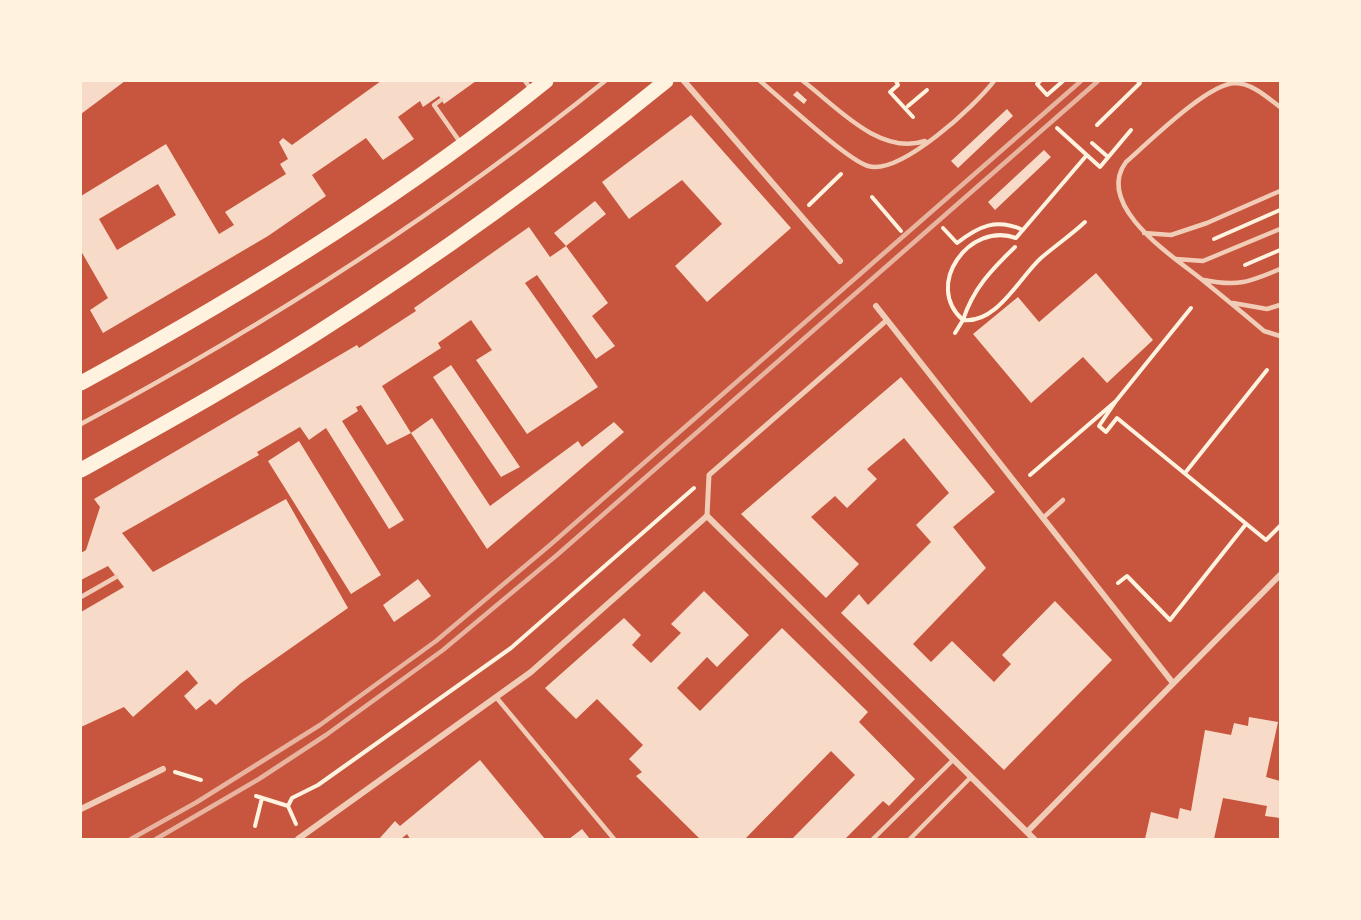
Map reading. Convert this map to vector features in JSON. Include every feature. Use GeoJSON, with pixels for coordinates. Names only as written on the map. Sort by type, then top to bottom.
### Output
{"type":"FeatureCollection","features":[{"type":"Feature","properties":{"kind":"main road"},"geometry":{"type":"LineString","coordinates":[[81,383],[311,248],[462,144],[529,86],[546,81]]}},
{"type":"Feature","properties":{"kind":"main road"},"geometry":{"type":"LineString","coordinates":[[81,470],[251,373],[388,287],[562,164],[666,81]]}},
{"type":"Feature","properties":{"kind":"street"},"geometry":{"type":"LineString","coordinates":[[684,81],[840,261]]}},
{"type":"Feature","properties":{"kind":"street"},"geometry":{"type":"LineString","coordinates":[[876,306],[1173,683]]}},
{"type":"Feature","properties":{"kind":"street"},"geometry":{"type":"LineString","coordinates":[[298,839],[531,672],[707,516],[709,475],[887,320]]}},
{"type":"Feature","properties":{"kind":"street"},"geometry":{"type":"LineString","coordinates":[[707,516],[1034,839]]}},
{"type":"Feature","properties":{"kind":"street"},"geometry":{"type":"LineString","coordinates":[[1027,831],[1280,575]]}},
{"type":"Feature","properties":{"kind":"street"},"geometry":{"type":"LineString","coordinates":[[81,809],[163,769]]}},
{"type":"Feature","properties":{"kind":"lane"},"geometry":{"type":"LineString","coordinates":[[81,424],[312,292],[438,209],[605,81]]}},
{"type":"Feature","properties":{"kind":"lane"},"geometry":{"type":"LineString","coordinates":[[760,81],[850,155],[872,167],[894,162],[941,133],[971,109],[994,81]]}},
{"type":"Feature","properties":{"kind":"lane"},"geometry":{"type":"LineString","coordinates":[[803,81],[862,127],[885,140],[910,144],[941,133]]}},
{"type":"Feature","properties":{"kind":"lane"},"geometry":{"type":"LineString","coordinates":[[1280,107],[1246,83],[1235,83],[1214,90],[1124,165],[1118,186],[1122,198],[1144,233],[1264,331],[1280,336]]}},
{"type":"Feature","properties":{"kind":"lane"},"geometry":{"type":"LineString","coordinates":[[441,100],[434,105],[462,144]]}},
{"type":"Feature","properties":{"kind":"lane"},"geometry":{"type":"LineString","coordinates":[[1144,233],[1171,236],[1207,224],[1280,191]]}},
{"type":"Feature","properties":{"kind":"lane"},"geometry":{"type":"LineString","coordinates":[[1176,259],[1203,261],[1280,229]]}},
{"type":"Feature","properties":{"kind":"lane"},"geometry":{"type":"LineString","coordinates":[[1201,279],[1230,285],[1260,278],[1280,269]]}},
{"type":"Feature","properties":{"kind":"lane"},"geometry":{"type":"LineString","coordinates":[[1230,303],[1267,309],[1280,305]]}},
{"type":"Feature","properties":{"kind":"lane"},"geometry":{"type":"LineString","coordinates":[[1043,518],[1063,500]]}},
{"type":"Feature","properties":{"kind":"lane"},"geometry":{"type":"LineString","coordinates":[[81,597],[116,577]]}},
{"type":"Feature","properties":{"kind":"lane"},"geometry":{"type":"LineString","coordinates":[[496,697],[614,839]]}},
{"type":"Feature","properties":{"kind":"lane"},"geometry":{"type":"LineString","coordinates":[[873,839],[954,759]]}},
{"type":"Feature","properties":{"kind":"lane"},"geometry":{"type":"LineString","coordinates":[[910,838],[971,777]]}},
{"type":"Feature","properties":{"kind":"path"},"geometry":{"type":"LineString","coordinates":[[896,81],[898,85],[890,92],[913,117]]}},
{"type":"Feature","properties":{"kind":"path"},"geometry":{"type":"LineString","coordinates":[[1040,81],[1037,84],[1047,95],[1062,81]]}},
{"type":"Feature","properties":{"kind":"path"},"geometry":{"type":"LineString","coordinates":[[1097,125],[1140,83],[1138,81]]}},
{"type":"Feature","properties":{"kind":"path"},"geometry":{"type":"LineString","coordinates":[[908,106],[927,90]]}},
{"type":"Feature","properties":{"kind":"path"},"geometry":{"type":"LineString","coordinates":[[1057,128],[1100,167],[1131,130]]}},
{"type":"Feature","properties":{"kind":"path"},"geometry":{"type":"LineString","coordinates":[[1092,143],[1108,157]]}},
{"type":"Feature","properties":{"kind":"path"},"geometry":{"type":"LineString","coordinates":[[1085,222],[1040,259],[995,307],[972,321],[963,320],[949,304],[947,283],[956,262],[984,237],[1002,234],[1016,238],[1086,156]]}},
{"type":"Feature","properties":{"kind":"path"},"geometry":{"type":"LineString","coordinates":[[814,201],[841,174]]}},
{"type":"Feature","properties":{"kind":"path"},"geometry":{"type":"LineString","coordinates":[[872,197],[901,231]]}},
{"type":"Feature","properties":{"kind":"path"},"geometry":{"type":"LineString","coordinates":[[1214,239],[1280,210]]}},
{"type":"Feature","properties":{"kind":"path"},"geometry":{"type":"LineString","coordinates":[[943,228],[957,243],[970,232],[987,225],[1003,224],[1023,230]]}},
{"type":"Feature","properties":{"kind":"path"},"geometry":{"type":"LineString","coordinates":[[955,333],[963,320],[970,298],[983,279],[1016,247]]}},
{"type":"Feature","properties":{"kind":"path"},"geometry":{"type":"LineString","coordinates":[[1245,265],[1280,250]]}},
{"type":"Feature","properties":{"kind":"path"},"geometry":{"type":"LineString","coordinates":[[1191,308],[1116,401],[1099,426],[1106,432],[1118,418],[1266,540],[1280,526]]}},
{"type":"Feature","properties":{"kind":"path"},"geometry":{"type":"LineString","coordinates":[[1185,473],[1268,370]]}},
{"type":"Feature","properties":{"kind":"path"},"geometry":{"type":"LineString","coordinates":[[1030,475],[1116,401]]}},
{"type":"Feature","properties":{"kind":"path"},"geometry":{"type":"LineString","coordinates":[[288,806],[292,798],[318,785],[512,648],[709,475]]}},
{"type":"Feature","properties":{"kind":"path"},"geometry":{"type":"LineString","coordinates":[[1118,583],[1127,576],[1170,620],[1246,524]]}},
{"type":"Feature","properties":{"kind":"path"},"geometry":{"type":"LineString","coordinates":[[163,769],[201,780]]}},
{"type":"Feature","properties":{"kind":"path"},"geometry":{"type":"LineString","coordinates":[[256,796],[288,806],[294,820]]}},
{"type":"Feature","properties":{"kind":"path"},"geometry":{"type":"LineString","coordinates":[[255,826],[262,798]]}},
{"type":"Feature","properties":{"kind":"building"},"geometry":{"type":"Polygon","coordinates":[[[81,81],[125,81],[81,114],[81,81]]]}},
{"type":"Feature","properties":{"kind":"building"},"geometry":{"type":"Polygon","coordinates":[[[381,81],[476,81],[444,104],[439,96],[423,107],[420,101],[398,117],[414,139],[383,160],[366,138],[312,175],[326,196],[268,236],[103,333],[90,310],[108,298],[81,251],[81,196],[166,144],[219,234],[234,225],[225,212],[286,174],[280,164],[288,159],[279,142],[283,138],[292,145],[381,81]],[[158,184],[99,219],[117,250],[176,215],[158,184]]]}},
{"type":"Feature","properties":{"kind":"building"},"geometry":{"type":"Polygon","coordinates":[[[797,91],[807,100],[804,104],[793,95],[797,91]]]}},
{"type":"Feature","properties":{"kind":"building"},"geometry":{"type":"Polygon","coordinates":[[[1007,109],[1013,116],[958,168],[951,161],[1007,109]]]}},
{"type":"Feature","properties":{"kind":"building"},"geometry":{"type":"Polygon","coordinates":[[[691,115],[791,228],[707,302],[675,266],[722,224],[682,180],[629,219],[602,182],[691,115]]]}},
{"type":"Feature","properties":{"kind":"building"},"geometry":{"type":"Polygon","coordinates":[[[1044,150],[1051,157],[995,210],[988,202],[1044,150]]]}},
{"type":"Feature","properties":{"kind":"building"},"geometry":{"type":"Polygon","coordinates":[[[595,201],[606,214],[566,246],[554,233],[595,201]]]}},
{"type":"Feature","properties":{"kind":"building"},"geometry":{"type":"Polygon","coordinates":[[[529,227],[550,257],[566,246],[608,303],[592,316],[615,346],[596,359],[537,275],[525,283],[598,387],[527,434],[476,360],[492,350],[471,320],[438,343],[441,348],[382,386],[411,433],[387,445],[361,405],[356,407],[358,411],[342,421],[404,520],[389,529],[326,428],[309,440],[300,427],[257,452],[259,455],[122,533],[153,572],[286,499],[348,608],[241,683],[216,705],[210,699],[196,710],[184,696],[198,683],[187,670],[133,717],[124,707],[81,727],[81,612],[124,587],[108,566],[81,580],[81,553],[86,550],[100,507],[94,499],[357,345],[359,348],[416,311],[414,308],[529,227]]]}},
{"type":"Feature","properties":{"kind":"building"},"geometry":{"type":"Polygon","coordinates":[[[1096,273],[1153,340],[1107,383],[1083,357],[1031,403],[973,334],[1018,297],[1039,322],[1096,273]]]}},
{"type":"Feature","properties":{"kind":"building"},"geometry":{"type":"Polygon","coordinates":[[[451,365],[520,467],[501,477],[433,377],[451,365]]]}},
{"type":"Feature","properties":{"kind":"building"},"geometry":{"type":"Polygon","coordinates":[[[901,377],[995,492],[953,527],[986,568],[913,644],[931,662],[952,641],[994,682],[1011,664],[1002,655],[1055,601],[1112,660],[1004,770],[841,613],[859,594],[868,605],[931,542],[916,525],[949,493],[904,438],[867,469],[877,479],[847,508],[835,496],[811,517],[859,564],[826,598],[741,514],[901,377]]]}},
{"type":"Feature","properties":{"kind":"building"},"geometry":{"type":"Polygon","coordinates":[[[432,418],[490,506],[578,441],[582,447],[614,422],[624,432],[487,549],[411,433],[432,418]]]}},
{"type":"Feature","properties":{"kind":"building"},"geometry":{"type":"Polygon","coordinates":[[[299,441],[381,575],[351,594],[268,461],[299,441]]]}},
{"type":"Feature","properties":{"kind":"building"},"geometry":{"type":"Polygon","coordinates":[[[418,579],[431,596],[394,622],[383,605],[418,579]]]}},
{"type":"Feature","properties":{"kind":"building"},"geometry":{"type":"Polygon","coordinates":[[[704,591],[749,635],[717,667],[707,657],[677,688],[700,711],[782,628],[868,712],[859,722],[915,779],[889,806],[883,801],[845,839],[792,839],[855,775],[831,751],[745,839],[700,839],[636,776],[642,772],[629,759],[643,745],[597,699],[576,719],[545,688],[624,618],[641,635],[632,645],[651,663],[681,633],[671,624],[704,591]]]}},
{"type":"Feature","properties":{"kind":"building"},"geometry":{"type":"Polygon","coordinates":[[[1249,717],[1278,722],[1266,777],[1280,781],[1280,818],[1265,816],[1267,806],[1223,798],[1214,839],[1145,839],[1151,812],[1178,819],[1180,808],[1191,811],[1205,730],[1231,735],[1234,723],[1248,726],[1249,717]]]}},
{"type":"Feature","properties":{"kind":"building"},"geometry":{"type":"Polygon","coordinates":[[[480,760],[545,839],[410,839],[407,834],[401,839],[379,839],[395,821],[400,826],[480,760]]]}},
{"type":"Feature","properties":{"kind":"building"},"geometry":{"type":"Polygon","coordinates":[[[582,829],[590,839],[569,839],[582,829]]]}},
{"type":"Feature","properties":{"kind":"railway"},"geometry":{"type":"LineString","coordinates":[[131,839],[197,802],[320,725],[436,641],[550,545],[1081,81]]}},
{"type":"Feature","properties":{"kind":"railway"},"geometry":{"type":"LineString","coordinates":[[156,839],[259,779],[326,735],[443,650],[557,555],[1098,81]]}}]}
